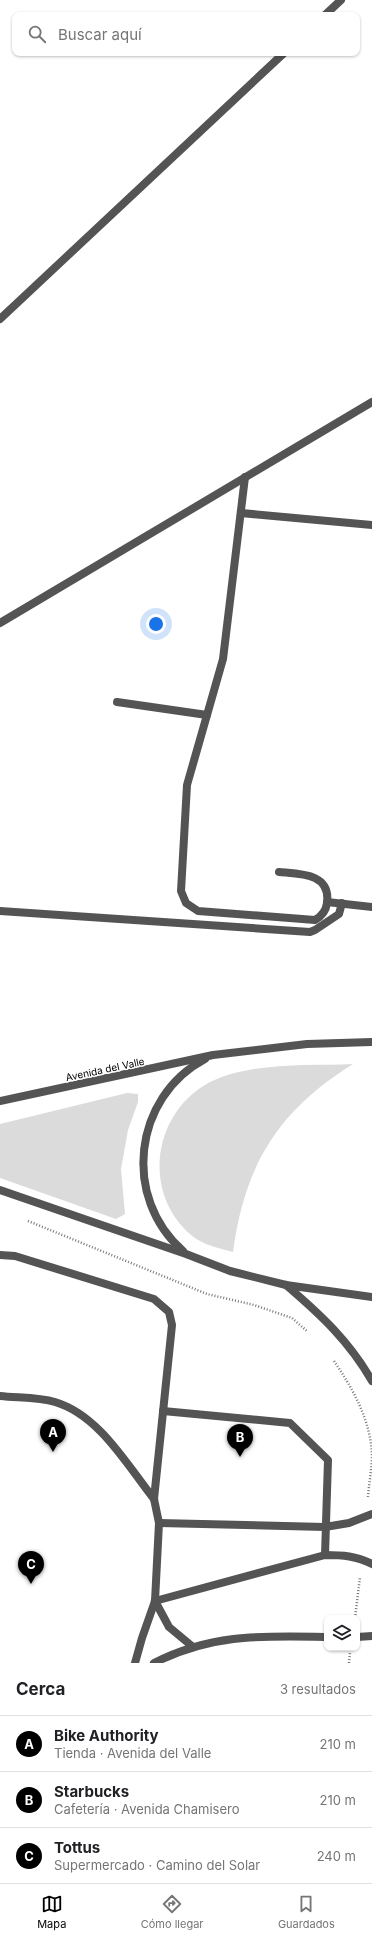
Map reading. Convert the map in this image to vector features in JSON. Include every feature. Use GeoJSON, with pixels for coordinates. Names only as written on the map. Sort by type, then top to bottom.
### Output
{"type":"FeatureCollection","features":[{"type":"Feature","properties":{"kind":"street"},"geometry":{"type":"LineString","coordinates":[[328,12],[341,0]]}},
{"type":"Feature","properties":{"kind":"street"},"geometry":{"type":"LineString","coordinates":[[0,319],[281,56]]}},
{"type":"Feature","properties":{"kind":"street"},"geometry":{"type":"LineString","coordinates":[[0,623],[372,402]]}},
{"type":"Feature","properties":{"kind":"street"},"geometry":{"type":"LineString","coordinates":[[245,477],[223,659],[187,785],[181,891],[182,897],[186,903],[198,911],[315,920],[322,915],[327,902],[327,890],[314,877],[279,872]]}},
{"type":"Feature","properties":{"kind":"street"},"geometry":{"type":"LineString","coordinates":[[241,514],[372,525]]}},
{"type":"Feature","properties":{"kind":"street"},"geometry":{"type":"LineString","coordinates":[[117,702],[207,715]]}},
{"type":"Feature","properties":{"kind":"street"},"geometry":{"type":"LineString","coordinates":[[327,902],[372,907]]}},
{"type":"Feature","properties":{"kind":"street"},"geometry":{"type":"LineString","coordinates":[[0,912],[310,932],[339,914],[342,903]]}},
{"type":"Feature","properties":{"kind":"street","name":"Avenida del Valle"},"geometry":{"type":"LineString","coordinates":[[0,1101],[213,1055],[307,1044],[372,1042]]}},
{"type":"Feature","properties":{"kind":"street","name":"Avenida del Valle"},"geometry":{"type":"LineString","coordinates":[[186,1254],[165,1233],[151,1206],[144,1179],[144,1145],[155,1112],[164,1097],[186,1072],[213,1055]]}},
{"type":"Feature","properties":{"kind":"street","name":"Avenida del Valle"},"geometry":{"type":"LineString","coordinates":[[0,1190],[186,1254],[230,1271],[286,1285],[372,1297]]}},
{"type":"Feature","properties":{"kind":"street"},"geometry":{"type":"LineString","coordinates":[[0,1255],[15,1256],[154,1299],[170,1312],[172,1325],[154,1499],[159,1523],[155,1601],[135,1663]]}},
{"type":"Feature","properties":{"kind":"street"},"geometry":{"type":"LineString","coordinates":[[286,1285],[337,1331],[351,1348],[372,1381]]}},
{"type":"Feature","properties":{"kind":"street"},"geometry":{"type":"LineString","coordinates":[[0,1396],[53,1401],[67,1406],[96,1424],[154,1499]]}},
{"type":"Feature","properties":{"kind":"street"},"geometry":{"type":"LineString","coordinates":[[163,1411],[290,1423],[328,1460],[325,1555]]}},
{"type":"Feature","properties":{"kind":"street"},"geometry":{"type":"LineString","coordinates":[[159,1523],[325,1527],[349,1523],[369,1515]]}},
{"type":"Feature","properties":{"kind":"street"},"geometry":{"type":"LineString","coordinates":[[155,1601],[325,1555],[345,1555],[363,1559],[372,1564]]}},
{"type":"Feature","properties":{"kind":"street"},"geometry":{"type":"LineString","coordinates":[[155,1601],[169,1627],[192,1647]]}},
{"type":"Feature","properties":{"kind":"street"},"geometry":{"type":"LineString","coordinates":[[154,1663],[192,1647],[224,1640],[255,1636],[324,1637]]}},
{"type":"Feature","properties":{"kind":"street"},"geometry":{"type":"LineString","coordinates":[[360,1637],[372,1636]]}},
{"type":"Feature","properties":{"kind":"path"},"geometry":{"type":"LineString","coordinates":[[21,1218],[207,1294],[254,1305],[292,1318],[314,1337]]}},
{"type":"Feature","properties":{"kind":"path"},"geometry":{"type":"LineString","coordinates":[[333,1359],[349,1383],[368,1424],[372,1454],[369,1515]]}},
{"type":"Feature","properties":{"kind":"path"},"geometry":{"type":"LineString","coordinates":[[354,1615],[363,1559]]}},
{"type":"Feature","properties":{"kind":"path"},"geometry":{"type":"LineString","coordinates":[[349,1663],[351,1651]]}},
{"type":"Feature","properties":{"kind":"shaded area"},"geometry":{"type":"Polygon","coordinates":[[[353,1064],[327,1082],[304,1101],[285,1121],[269,1143],[256,1166],[246,1192],[233,1252],[206,1244],[191,1235],[175,1217],[165,1197],[160,1176],[160,1154],[166,1132],[176,1113],[191,1095],[210,1082],[243,1071],[280,1066],[353,1064]]]}},
{"type":"Feature","properties":{"kind":"shaded area"},"geometry":{"type":"Polygon","coordinates":[[[127,1093],[138,1094],[138,1102],[128,1130],[121,1169],[125,1214],[116,1219],[0,1178],[0,1124],[127,1093]]]}},
{"type":"Feature","properties":{"kind":"place","name":"Bike Authority"},"geometry":{"type":"Point","coordinates":[53,1452]}},
{"type":"Feature","properties":{"kind":"place","name":"Starbucks"},"geometry":{"type":"Point","coordinates":[240,1457]}},
{"type":"Feature","properties":{"kind":"place","name":"Tottus"},"geometry":{"type":"Point","coordinates":[31,1584]}}]}
